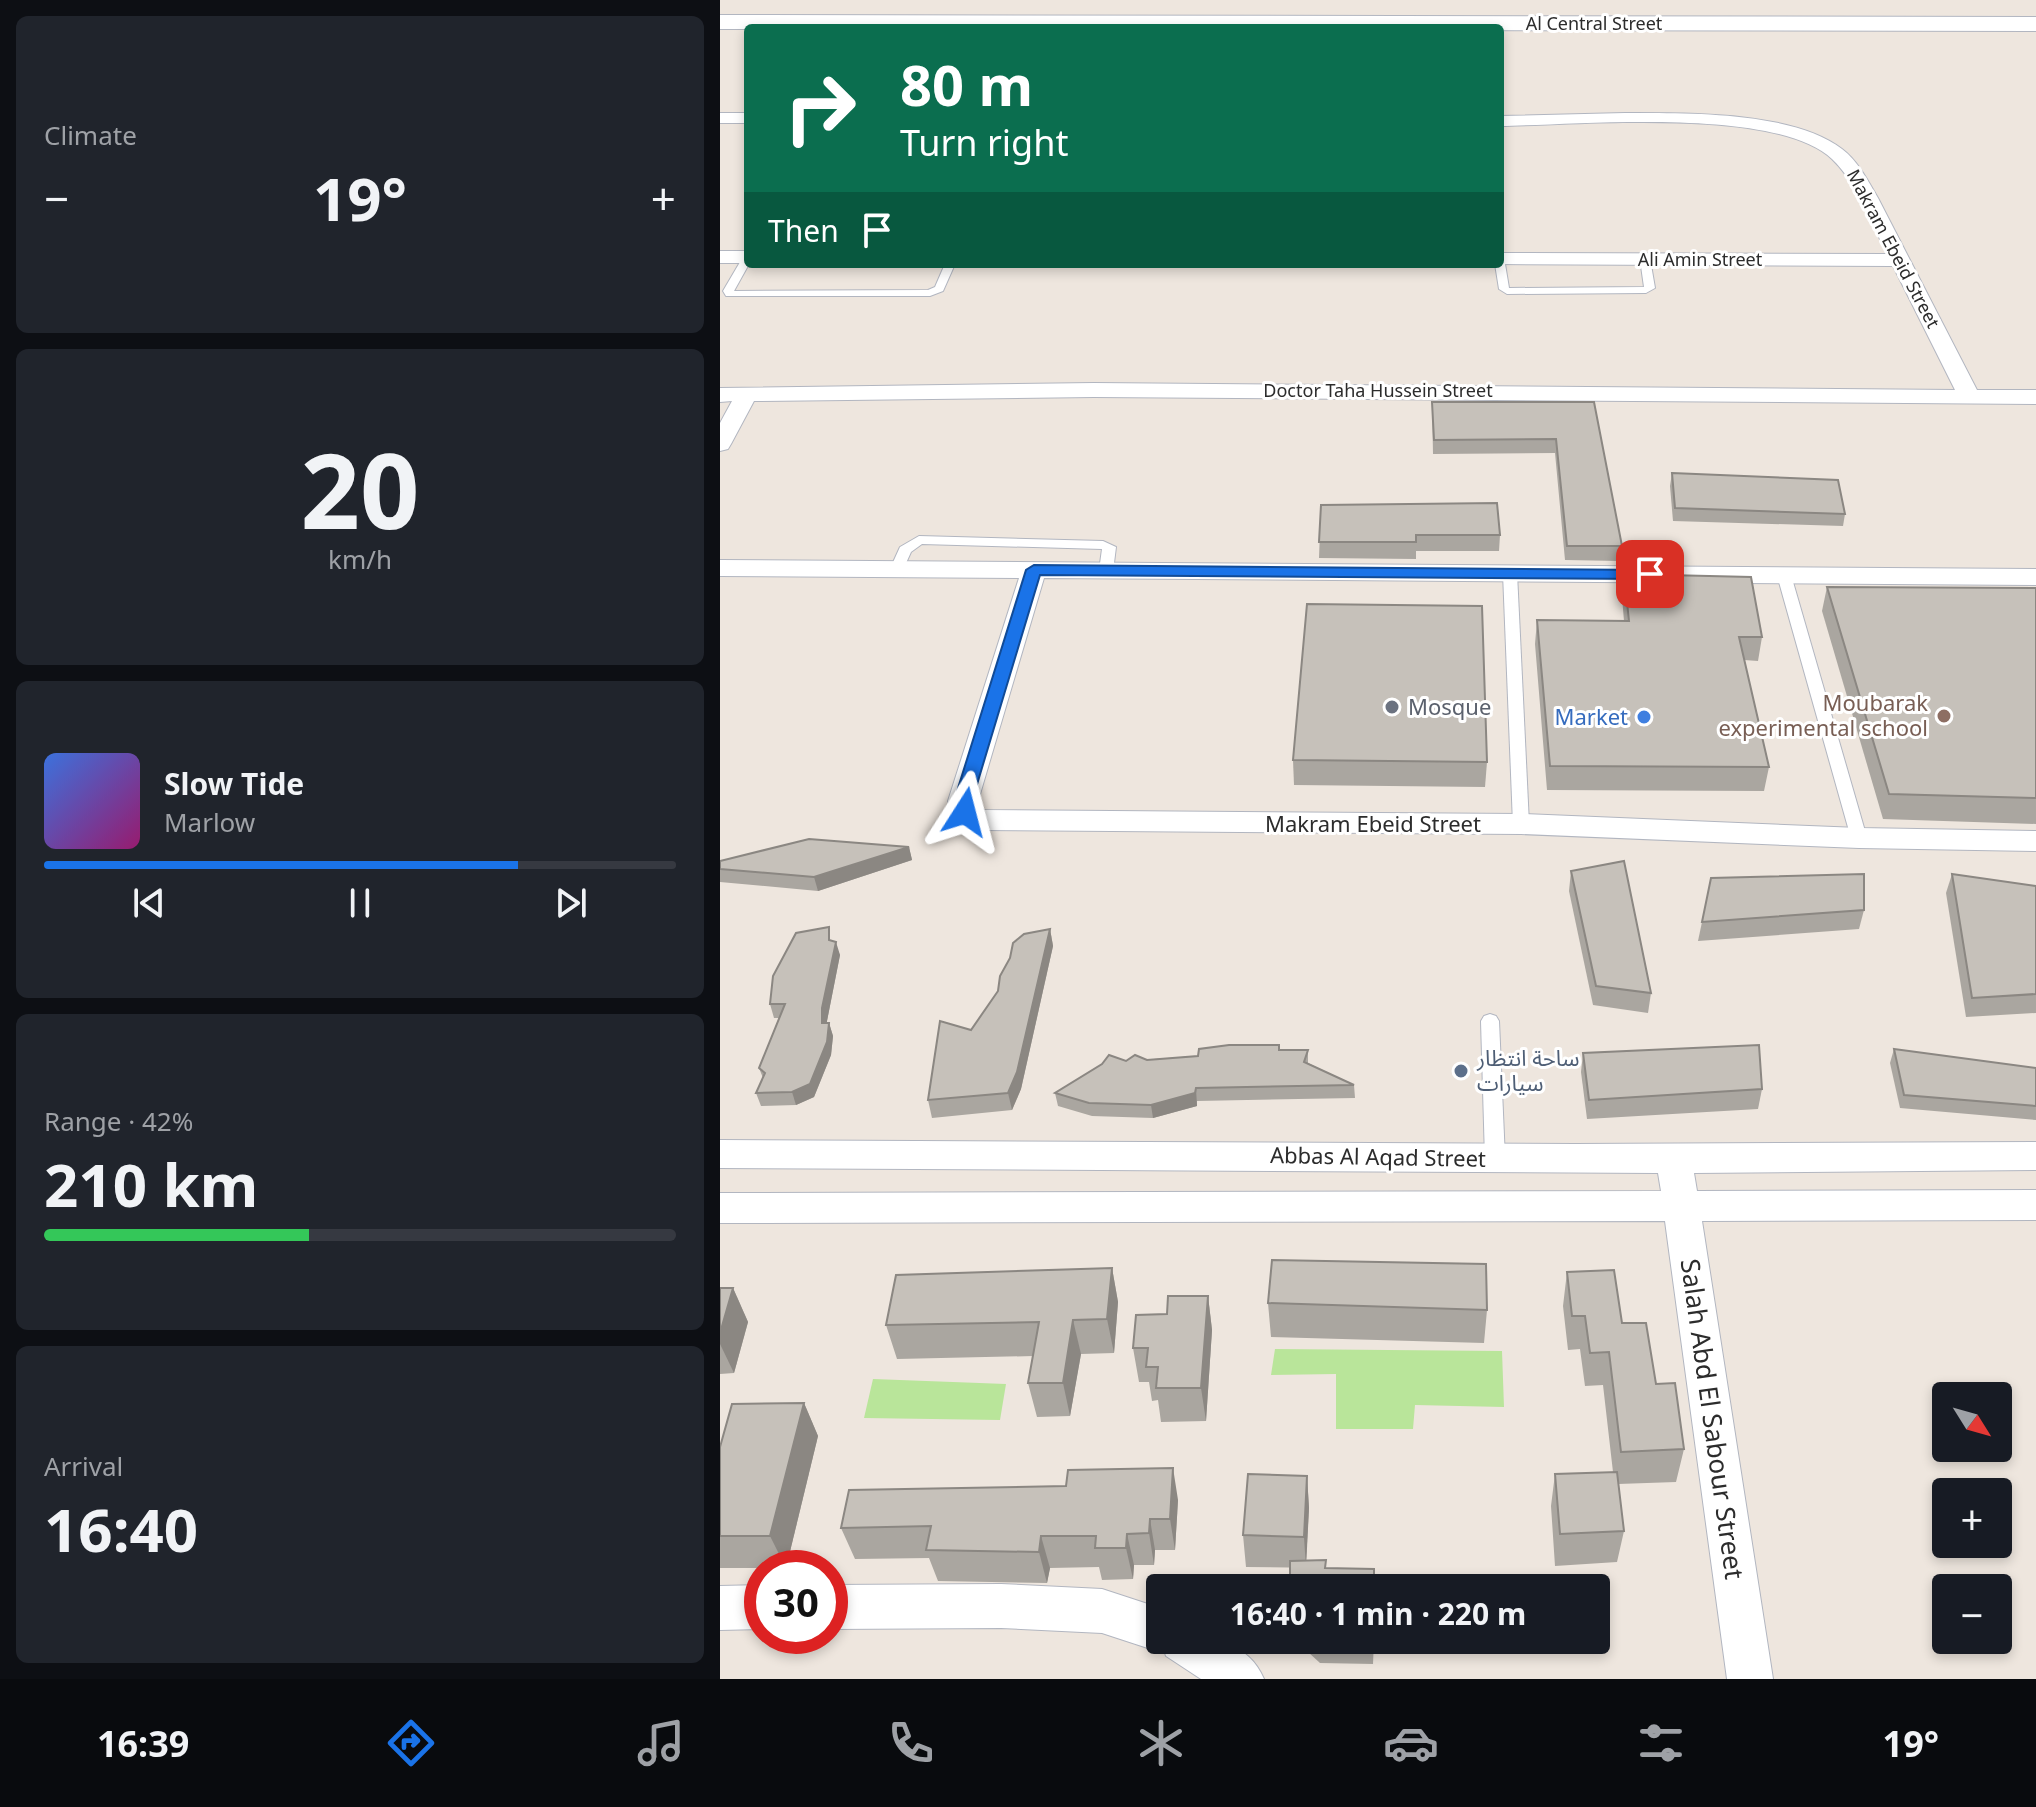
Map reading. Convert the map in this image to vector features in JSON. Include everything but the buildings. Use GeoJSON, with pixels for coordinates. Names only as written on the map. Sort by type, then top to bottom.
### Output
{"type":"FeatureCollection","features":[{"type":"Feature","properties":{"kind":"street"},"geometry":{"type":"LineString","coordinates":[[1895,0],[1919,24]]}},
{"type":"Feature","properties":{"kind":"street"},"geometry":{"type":"LineString","coordinates":[[1916,0],[1919,24]]}},
{"type":"Feature","properties":{"kind":"street","name":"Al Central Street"},"geometry":{"type":"LineString","coordinates":[[720,22],[2036,24]]}},
{"type":"Feature","properties":{"kind":"street"},"geometry":{"type":"LineString","coordinates":[[720,33],[744,33]]}},
{"type":"Feature","properties":{"kind":"street","name":"Al Central Street"},"geometry":{"type":"LineString","coordinates":[[1504,35],[2036,36]]}},
{"type":"Feature","properties":{"kind":"street"},"geometry":{"type":"LineString","coordinates":[[720,118],[744,118]]}},
{"type":"Feature","properties":{"kind":"street","name":"Makram Ebeid Street"},"geometry":{"type":"LineString","coordinates":[[1504,121],[1720,120],[1759,124],[1797,133],[1833,150],[1846,163],[1900,260],[1970,397]]}},
{"type":"Feature","properties":{"kind":"street"},"geometry":{"type":"LineString","coordinates":[[720,257],[744,257]]}},
{"type":"Feature","properties":{"kind":"street","name":"Ali Amin Street"},"geometry":{"type":"LineString","coordinates":[[1504,262],[1900,260]]}},
{"type":"Feature","properties":{"kind":"street","name":"Doctor Taha Hussein Street"},"geometry":{"type":"LineString","coordinates":[[720,395],[1094,390],[2036,397]]}},
{"type":"Feature","properties":{"kind":"street"},"geometry":{"type":"LineString","coordinates":[[720,444],[746,396]]}},
{"type":"Feature","properties":{"kind":"street"},"geometry":{"type":"LineString","coordinates":[[720,568],[2036,577]]}},
{"type":"Feature","properties":{"kind":"street","name":"Makram Ebeid Street"},"geometry":{"type":"LineString","coordinates":[[1034,570],[963,801],[965,812],[977,820],[1521,824],[1859,838],[2036,841]]}},
{"type":"Feature","properties":{"kind":"street","name":"Abbas Al Aqad Street"},"geometry":{"type":"LineString","coordinates":[[720,1154],[1495,1159],[2036,1156]]}},
{"type":"Feature","properties":{"kind":"street","name":"Salah Abd El Sabour Street"},"geometry":{"type":"LineString","coordinates":[[1674,1158],[1750,1679]]}},
{"type":"Feature","properties":{"kind":"street"},"geometry":{"type":"LineString","coordinates":[[720,1208],[2036,1205]]}},
{"type":"Feature","properties":{"kind":"street"},"geometry":{"type":"LineString","coordinates":[[848,1607],[1001,1606],[1102,1611],[1146,1625]]}},
{"type":"Feature","properties":{"kind":"street"},"geometry":{"type":"LineString","coordinates":[[720,1608],[744,1607]]}},
{"type":"Feature","properties":{"kind":"street"},"geometry":{"type":"LineString","coordinates":[[1203,1654],[1241,1679]]}},
{"type":"Feature","properties":{"kind":"lane"},"geometry":{"type":"LineString","coordinates":[[1501,268],[1507,291],[1646,290],[1650,288],[1645,259]]}},
{"type":"Feature","properties":{"kind":"lane"},"geometry":{"type":"LineString","coordinates":[[744,264],[728,291],[730,294],[930,293],[939,289],[948,268]]}},
{"type":"Feature","properties":{"kind":"lane"},"geometry":{"type":"LineString","coordinates":[[897,569],[905,550],[919,540],[1103,545],[1109,547],[1110,553],[1106,571]]}},
{"type":"Feature","properties":{"kind":"lane"},"geometry":{"type":"LineString","coordinates":[[1510,573],[1521,824]]}},
{"type":"Feature","properties":{"kind":"lane"},"geometry":{"type":"LineString","coordinates":[[1784,575],[1859,838]]}},
{"type":"Feature","properties":{"kind":"lane"},"geometry":{"type":"LineString","coordinates":[[1490,1021],[1495,1159]]}},
{"type":"Feature","properties":{"kind":"green space"},"geometry":{"type":"Polygon","coordinates":[[[1275,1349],[1502,1351],[1504,1407],[1415,1405],[1413,1429],[1336,1429],[1336,1374],[1271,1375],[1275,1349]]]}},
{"type":"Feature","properties":{"kind":"green space"},"geometry":{"type":"Polygon","coordinates":[[[873,1379],[1006,1384],[1000,1420],[864,1418],[873,1379]]]}},
{"type":"Feature","properties":{"kind":"place","name":"Mosque"},"geometry":{"type":"Point","coordinates":[1392,707]}},
{"type":"Feature","properties":{"kind":"place","name":"Moubarak experimental school"},"geometry":{"type":"Point","coordinates":[1944,716]}},
{"type":"Feature","properties":{"kind":"place","name":"Market"},"geometry":{"type":"Point","coordinates":[1644,717]}},
{"type":"Feature","properties":{"kind":"place","name":"ساحة انتظار سيارات"},"geometry":{"type":"Point","coordinates":[1461,1071]}},
{"type":"Feature","properties":{"kind":"route"},"geometry":{"type":"LineString","coordinates":[[965,812],[963,801],[1034,570],[1650,574]]}}]}
